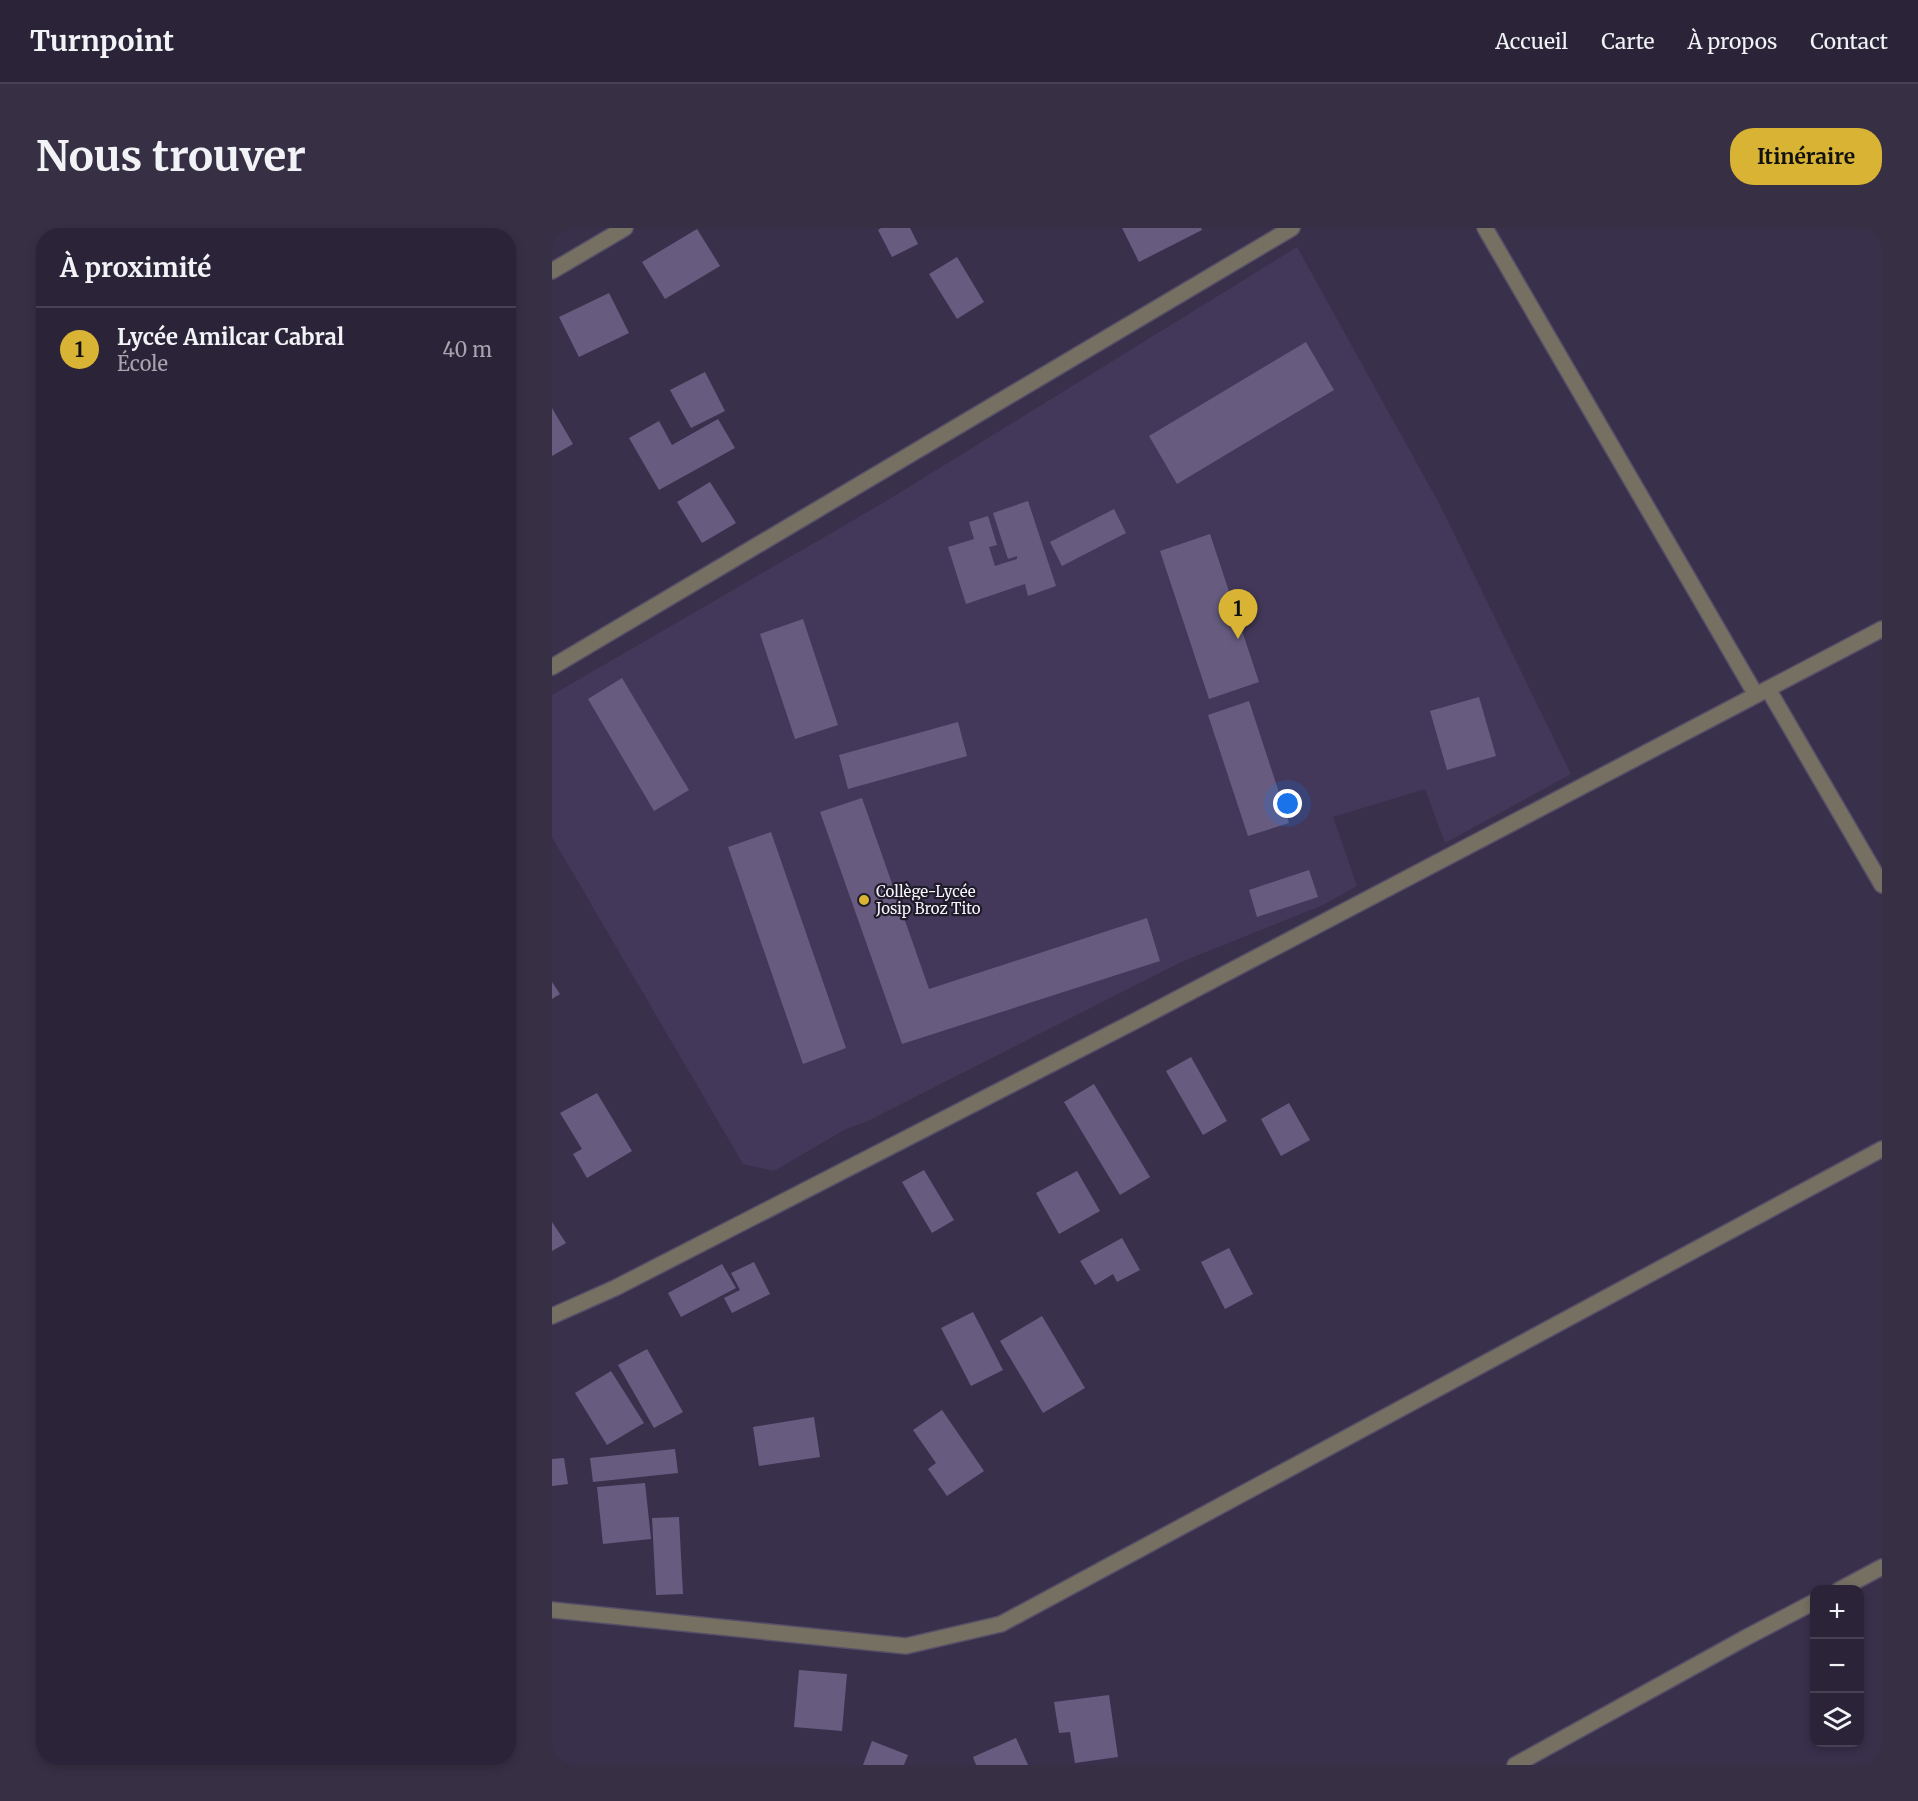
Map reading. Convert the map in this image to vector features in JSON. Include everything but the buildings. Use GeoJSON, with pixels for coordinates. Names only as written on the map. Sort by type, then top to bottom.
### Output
{"type":"FeatureCollection","features":[{"type":"Feature","properties":{"kind":"street"},"geometry":{"type":"LineString","coordinates":[[552,271],[625,228]]}},
{"type":"Feature","properties":{"kind":"street"},"geometry":{"type":"LineString","coordinates":[[552,667],[1292,228]]}},
{"type":"Feature","properties":{"kind":"street"},"geometry":{"type":"LineString","coordinates":[[1485,228],[1762,692],[1882,885]]}},
{"type":"Feature","properties":{"kind":"street"},"geometry":{"type":"LineString","coordinates":[[552,1316],[615,1288],[1137,1020],[1882,629]]}},
{"type":"Feature","properties":{"kind":"street"},"geometry":{"type":"LineString","coordinates":[[552,1610],[906,1646],[1001,1623],[1882,1149]]}},
{"type":"Feature","properties":{"kind":"street"},"geometry":{"type":"LineString","coordinates":[[1848,1585],[1882,1567]]}},
{"type":"Feature","properties":{"kind":"street"},"geometry":{"type":"LineString","coordinates":[[1515,1765],[1810,1605]]}},
{"type":"Feature","properties":{"kind":"shaded area"},"geometry":{"type":"Polygon","coordinates":[[[1297,247],[1440,505],[1571,774],[1445,843],[1425,789],[1333,817],[1357,886],[1323,905],[1181,962],[868,1121],[846,1129],[774,1171],[743,1164],[552,837],[552,695],[883,503],[1297,247]]]}},
{"type":"Feature","properties":{"kind":"place","name":"Lycée Amilcar Cabral"},"geometry":{"type":"Point","coordinates":[1238,639]}},
{"type":"Feature","properties":{"kind":"place","name":"Collège-Lycée Josip Broz Tito"},"geometry":{"type":"Point","coordinates":[864,900]}}]}
